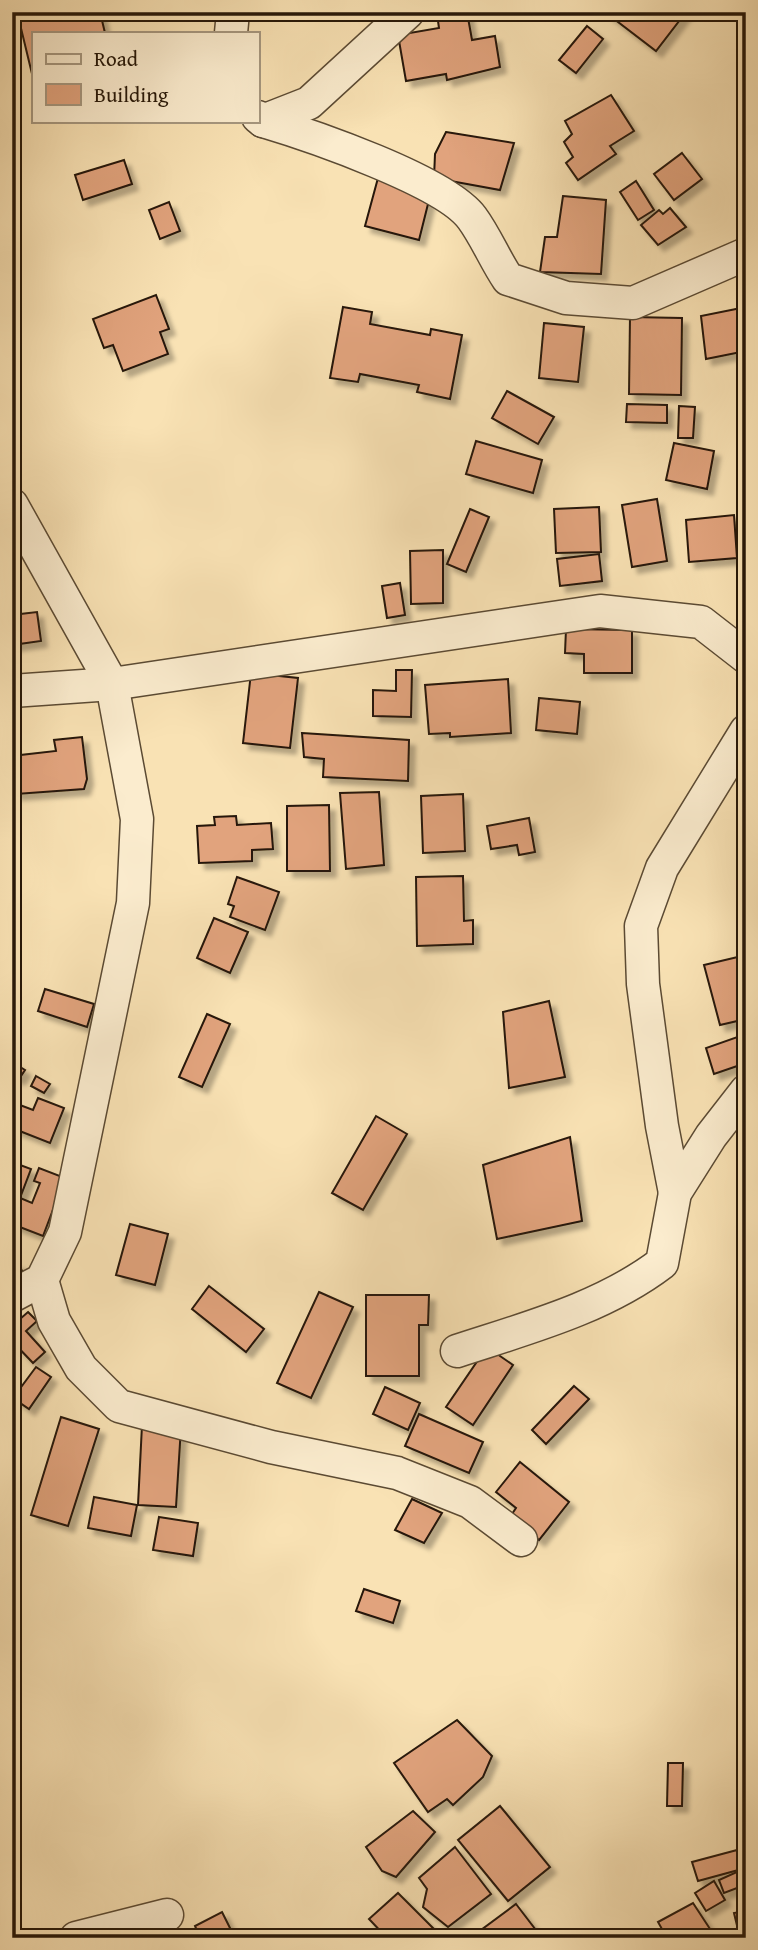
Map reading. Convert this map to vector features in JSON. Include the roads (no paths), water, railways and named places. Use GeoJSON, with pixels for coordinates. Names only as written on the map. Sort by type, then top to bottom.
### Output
{"type":"FeatureCollection","features":[{"type":"Feature","properties":{"kind":"street"},"geometry":{"type":"LineString","coordinates":[[231,32],[233,12]]}},
{"type":"Feature","properties":{"kind":"street"},"geometry":{"type":"LineString","coordinates":[[260,118],[309,103],[408,12]]}},
{"type":"Feature","properties":{"kind":"street"},"geometry":{"type":"LineString","coordinates":[[260,118],[312,135],[452,200],[472,218],[508,279],[566,298],[633,303],[746,254]]}},
{"type":"Feature","properties":{"kind":"street"},"geometry":{"type":"LineString","coordinates":[[12,505],[112,684],[137,819],[134,904],[65,1232],[42,1280],[12,1296]]}},
{"type":"Feature","properties":{"kind":"street"},"geometry":{"type":"LineString","coordinates":[[12,691],[112,684],[600,611],[701,622],[746,657]]}},
{"type":"Feature","properties":{"kind":"street"},"geometry":{"type":"LineString","coordinates":[[457,1351],[558,1317],[637,1282],[662,1263],[675,1193],[662,1126],[643,984],[641,926],[662,868],[746,731]]}},
{"type":"Feature","properties":{"kind":"street"},"geometry":{"type":"LineString","coordinates":[[675,1193],[711,1136],[746,1091]]}},
{"type":"Feature","properties":{"kind":"street"},"geometry":{"type":"LineString","coordinates":[[42,1280],[54,1321],[81,1368],[120,1406],[271,1447],[397,1473],[470,1502],[521,1539]]}},
{"type":"Feature","properties":{"kind":"street"},"geometry":{"type":"LineString","coordinates":[[76,1938],[167,1915]]}}]}
